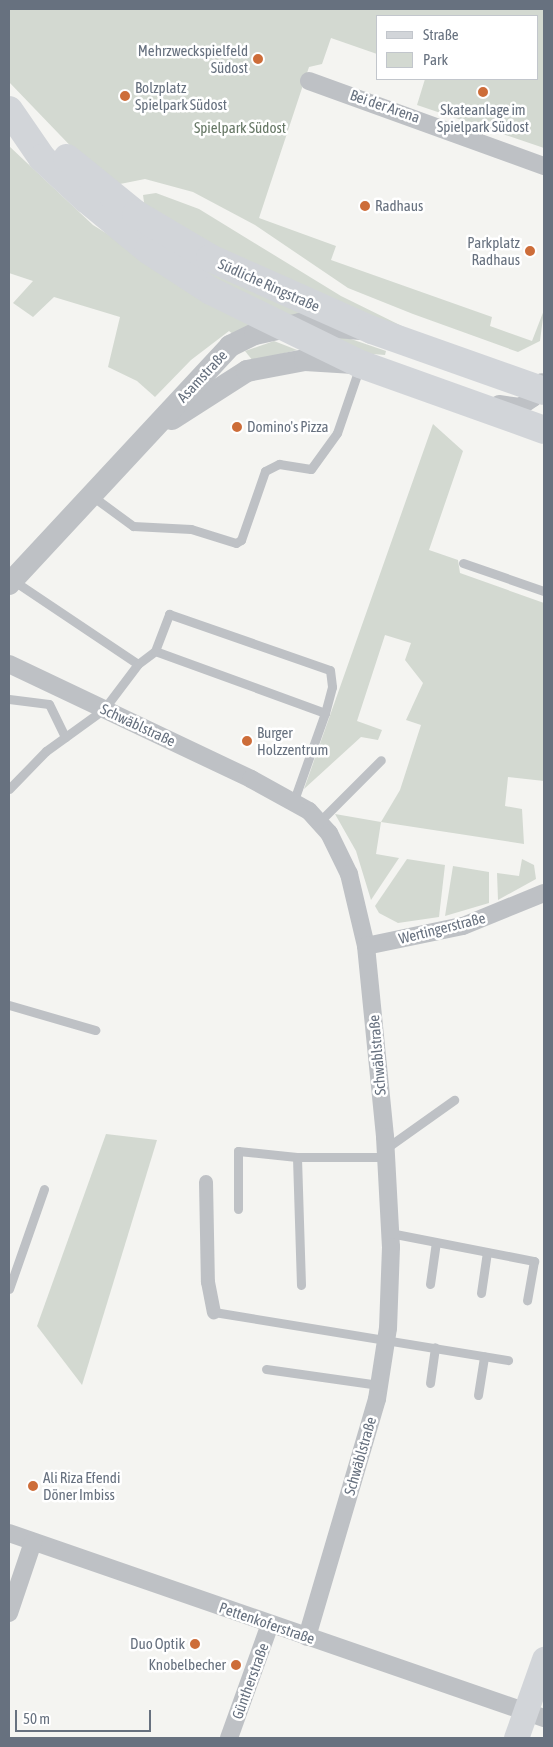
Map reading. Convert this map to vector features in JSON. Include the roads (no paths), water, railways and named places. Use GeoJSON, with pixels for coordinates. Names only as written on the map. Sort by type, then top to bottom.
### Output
{"type":"FeatureCollection","features":[{"type":"Feature","properties":{"kind":"main road","name":"Südliche Ringstraße"},"geometry":{"type":"LineString","coordinates":[[17,120],[42,158],[115,224],[211,291],[280,328],[360,364],[544,430]]}},
{"type":"Feature","properties":{"kind":"main road","name":"Südliche Ringstraße"},"geometry":{"type":"LineString","coordinates":[[17,120],[157,228],[218,262],[372,330],[543,386]]}},
{"type":"Feature","properties":{"kind":"main road"},"geometry":{"type":"LineString","coordinates":[[516,1738],[535,1715],[544,1659]]}},
{"type":"Feature","properties":{"kind":"street","name":"Bei der Arena"},"geometry":{"type":"LineString","coordinates":[[309,81],[544,166]]}},
{"type":"Feature","properties":{"kind":"street","name":"Asamstraße"},"geometry":{"type":"LineString","coordinates":[[11,582],[158,428],[200,375],[230,346],[280,328],[300,324],[372,330]]}},
{"type":"Feature","properties":{"kind":"street","name":"Asamstraße"},"geometry":{"type":"LineString","coordinates":[[158,428],[246,372],[305,360],[360,364]]}},
{"type":"Feature","properties":{"kind":"street","name":"Südliche Ringstraße"},"geometry":{"type":"LineString","coordinates":[[449,397],[475,397],[520,407],[543,386]]}},
{"type":"Feature","properties":{"kind":"street","name":"Schwäblstraße"},"geometry":{"type":"LineString","coordinates":[[9,664],[294,803],[320,821],[349,874],[366,946],[386,1153],[390,1233],[386,1338],[379,1385],[307,1637]]}},
{"type":"Feature","properties":{"kind":"street","name":"Wertingerstraße"},"geometry":{"type":"LineString","coordinates":[[366,946],[463,926],[544,893]]}},
{"type":"Feature","properties":{"kind":"street"},"geometry":{"type":"LineString","coordinates":[[206,1182],[208,1282],[214,1312]]}},
{"type":"Feature","properties":{"kind":"street","name":"Pettenkoferstraße"},"geometry":{"type":"LineString","coordinates":[[9,1533],[535,1715]]}},
{"type":"Feature","properties":{"kind":"street"},"geometry":{"type":"LineString","coordinates":[[9,1613],[33,1542]]}},
{"type":"Feature","properties":{"kind":"street","name":"Güntherstraße"},"geometry":{"type":"LineString","coordinates":[[229,1738],[270,1624]]}},
{"type":"Feature","properties":{"kind":"lane"},"geometry":{"type":"LineString","coordinates":[[92,496],[133,526],[191,529],[236,543],[241,540],[265,471],[279,464],[305,472],[312,469],[337,433],[360,364]]}},
{"type":"Feature","properties":{"kind":"lane"},"geometry":{"type":"LineString","coordinates":[[463,563],[544,591]]}},
{"type":"Feature","properties":{"kind":"lane"},"geometry":{"type":"LineString","coordinates":[[11,582],[138,664]]}},
{"type":"Feature","properties":{"kind":"lane"},"geometry":{"type":"LineString","coordinates":[[9,789],[65,736],[104,709],[138,664],[155,651],[169,614],[330,670],[332,687],[325,713],[294,803]]}},
{"type":"Feature","properties":{"kind":"lane"},"geometry":{"type":"LineString","coordinates":[[155,651],[325,713]]}},
{"type":"Feature","properties":{"kind":"lane"},"geometry":{"type":"LineString","coordinates":[[9,699],[50,704],[65,736]]}},
{"type":"Feature","properties":{"kind":"lane"},"geometry":{"type":"LineString","coordinates":[[320,821],[381,760]]}},
{"type":"Feature","properties":{"kind":"lane"},"geometry":{"type":"LineString","coordinates":[[9,1005],[96,1030]]}},
{"type":"Feature","properties":{"kind":"lane"},"geometry":{"type":"LineString","coordinates":[[238,1208],[238,1151],[297,1157],[386,1153],[454,1100]]}},
{"type":"Feature","properties":{"kind":"lane"},"geometry":{"type":"LineString","coordinates":[[297,1157],[301,1285]]}},
{"type":"Feature","properties":{"kind":"lane"},"geometry":{"type":"LineString","coordinates":[[9,1289],[44,1189]]}},
{"type":"Feature","properties":{"kind":"lane"},"geometry":{"type":"LineString","coordinates":[[390,1233],[534,1261],[527,1300]]}},
{"type":"Feature","properties":{"kind":"lane"},"geometry":{"type":"LineString","coordinates":[[430,1284],[436,1242]]}},
{"type":"Feature","properties":{"kind":"lane"},"geometry":{"type":"LineString","coordinates":[[481,1292],[487,1252]]}},
{"type":"Feature","properties":{"kind":"lane"},"geometry":{"type":"LineString","coordinates":[[214,1312],[386,1338],[508,1360]]}},
{"type":"Feature","properties":{"kind":"lane"},"geometry":{"type":"LineString","coordinates":[[430,1383],[435,1347]]}},
{"type":"Feature","properties":{"kind":"lane"},"geometry":{"type":"LineString","coordinates":[[478,1395],[484,1356]]}},
{"type":"Feature","properties":{"kind":"lane"},"geometry":{"type":"LineString","coordinates":[[266,1369],[379,1385]]}},
{"type":"Feature","properties":{"kind":"place","name":"Mehrzweckspielfeld Südost"},"geometry":{"type":"Point","coordinates":[258,59]}},
{"type":"Feature","properties":{"kind":"place","name":"Skateanlage im Spielpark Südost"},"geometry":{"type":"Point","coordinates":[483,92]}},
{"type":"Feature","properties":{"kind":"place","name":"Bolzplatz Spielpark Südost"},"geometry":{"type":"Point","coordinates":[125,96]}},
{"type":"Feature","properties":{"kind":"place","name":"Radhaus"},"geometry":{"type":"Point","coordinates":[365,206]}},
{"type":"Feature","properties":{"kind":"place","name":"Parkplatz Radhaus"},"geometry":{"type":"Point","coordinates":[530,251]}},
{"type":"Feature","properties":{"kind":"place","name":"Domino's Pizza"},"geometry":{"type":"Point","coordinates":[237,427]}},
{"type":"Feature","properties":{"kind":"place","name":"Burger Holzzentrum"},"geometry":{"type":"Point","coordinates":[247,741]}},
{"type":"Feature","properties":{"kind":"place","name":"Ali Riza Efendi Döner Imbiss"},"geometry":{"type":"Point","coordinates":[33,1486]}},
{"type":"Feature","properties":{"kind":"place","name":"Duo Optik"},"geometry":{"type":"Point","coordinates":[195,1644]}},
{"type":"Feature","properties":{"kind":"place","name":"Knobelbecher"},"geometry":{"type":"Point","coordinates":[236,1665]}},
{"type":"Feature","properties":{"kind":"park label","name":"Spielpark Südost"},"geometry":{"type":"Point","coordinates":[240,128]}}]}
